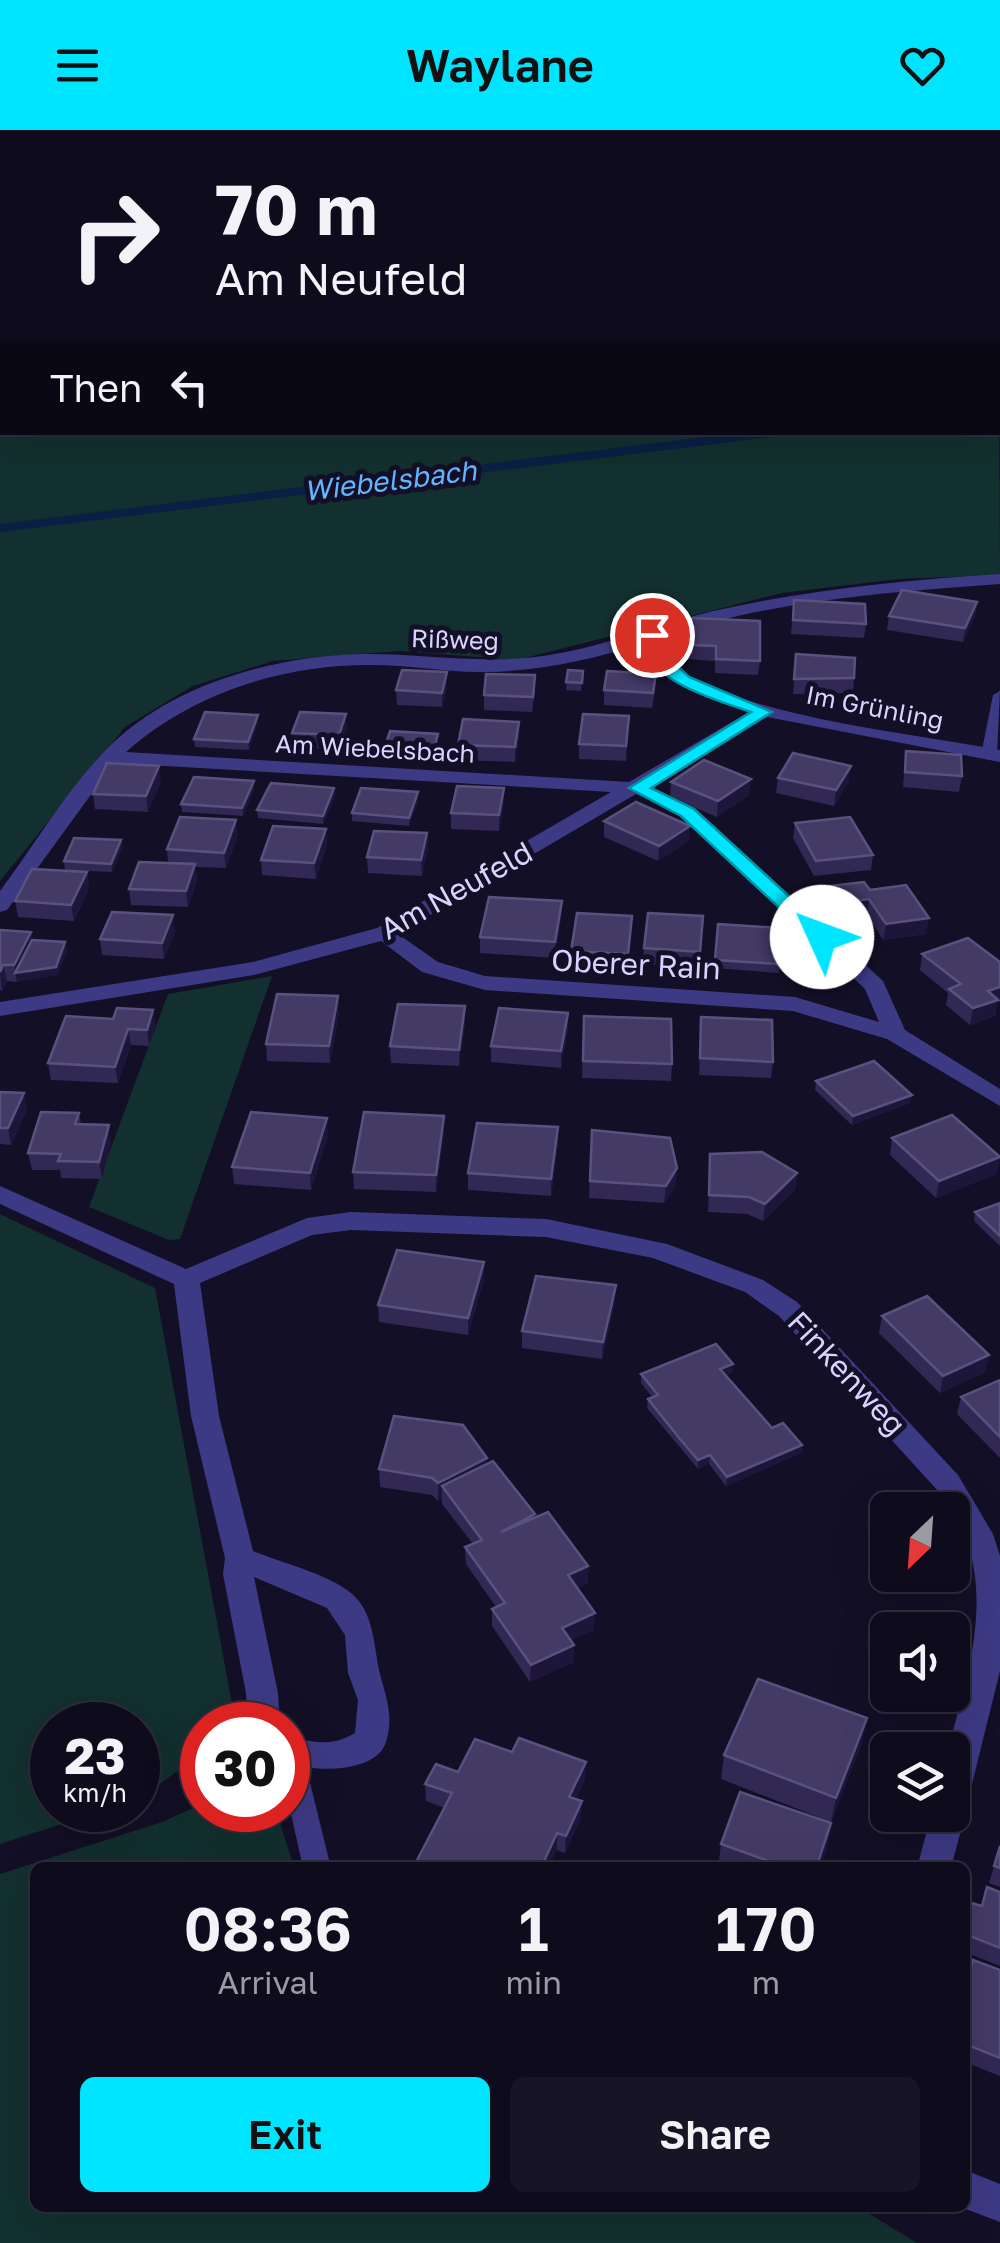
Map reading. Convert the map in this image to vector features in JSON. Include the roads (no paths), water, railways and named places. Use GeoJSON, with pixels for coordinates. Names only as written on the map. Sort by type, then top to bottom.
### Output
{"type":"FeatureCollection","features":[{"type":"Feature","properties":{"kind":"street","name":"Rißweg"},"geometry":{"type":"LineString","coordinates":[[0,906],[108,757],[156,716],[258,675],[360,660],[474,667],[518,665],[574,656],[718,614],[788,601],[914,584],[1000,579]]}},
{"type":"Feature","properties":{"kind":"street","name":"Im Grünling"},"geometry":{"type":"LineString","coordinates":[[652,635],[656,654],[683,681],[764,712],[994,755]]}},
{"type":"Feature","properties":{"kind":"street","name":"Am Neufeld"},"geometry":{"type":"LineString","coordinates":[[0,1010],[254,968],[385,933],[764,712]]}},
{"type":"Feature","properties":{"kind":"street","name":"Am Wiebelsbach"},"geometry":{"type":"LineString","coordinates":[[108,757],[638,788]]}},
{"type":"Feature","properties":{"kind":"street"},"geometry":{"type":"LineString","coordinates":[[638,788],[688,812],[876,986],[895,1034]]}},
{"type":"Feature","properties":{"kind":"street","name":"Oberer Rain"},"geometry":{"type":"LineString","coordinates":[[385,933],[418,963],[446,976],[541,989],[795,1004],[895,1034],[1000,1099]]}},
{"type":"Feature","properties":{"kind":"street"},"geometry":{"type":"LineString","coordinates":[[0,1194],[186,1279],[205,1416],[240,1558],[238,1574],[263,1702]]}},
{"type":"Feature","properties":{"kind":"street","name":"Finkenweg"},"geometry":{"type":"LineString","coordinates":[[186,1279],[308,1227],[351,1221],[546,1228],[658,1250],[754,1286],[788,1309],[948,1483],[982,1548],[993,1624],[968,1732]]}},
{"type":"Feature","properties":{"kind":"street"},"geometry":{"type":"LineString","coordinates":[[240,1558],[338,1599],[360,1633],[364,1673],[374,1700],[371,1740],[355,1752],[321,1758],[310,1755]]}},
{"type":"Feature","properties":{"kind":"street"},"geometry":{"type":"LineString","coordinates":[[936,1862],[944,1832]]}},
{"type":"Feature","properties":{"kind":"street"},"geometry":{"type":"LineString","coordinates":[[970,2191],[1000,2203]]}},
{"type":"Feature","properties":{"kind":"lane"},"geometry":{"type":"LineString","coordinates":[[994,755],[1000,694]]}},
{"type":"Feature","properties":{"kind":"lane"},"geometry":{"type":"LineString","coordinates":[[309,1832],[316,1862]]}},
{"type":"Feature","properties":{"kind":"waterway","name":"Wiebelsbach"},"geometry":{"type":"LineString","coordinates":[[0,528],[755,435]]}}]}
